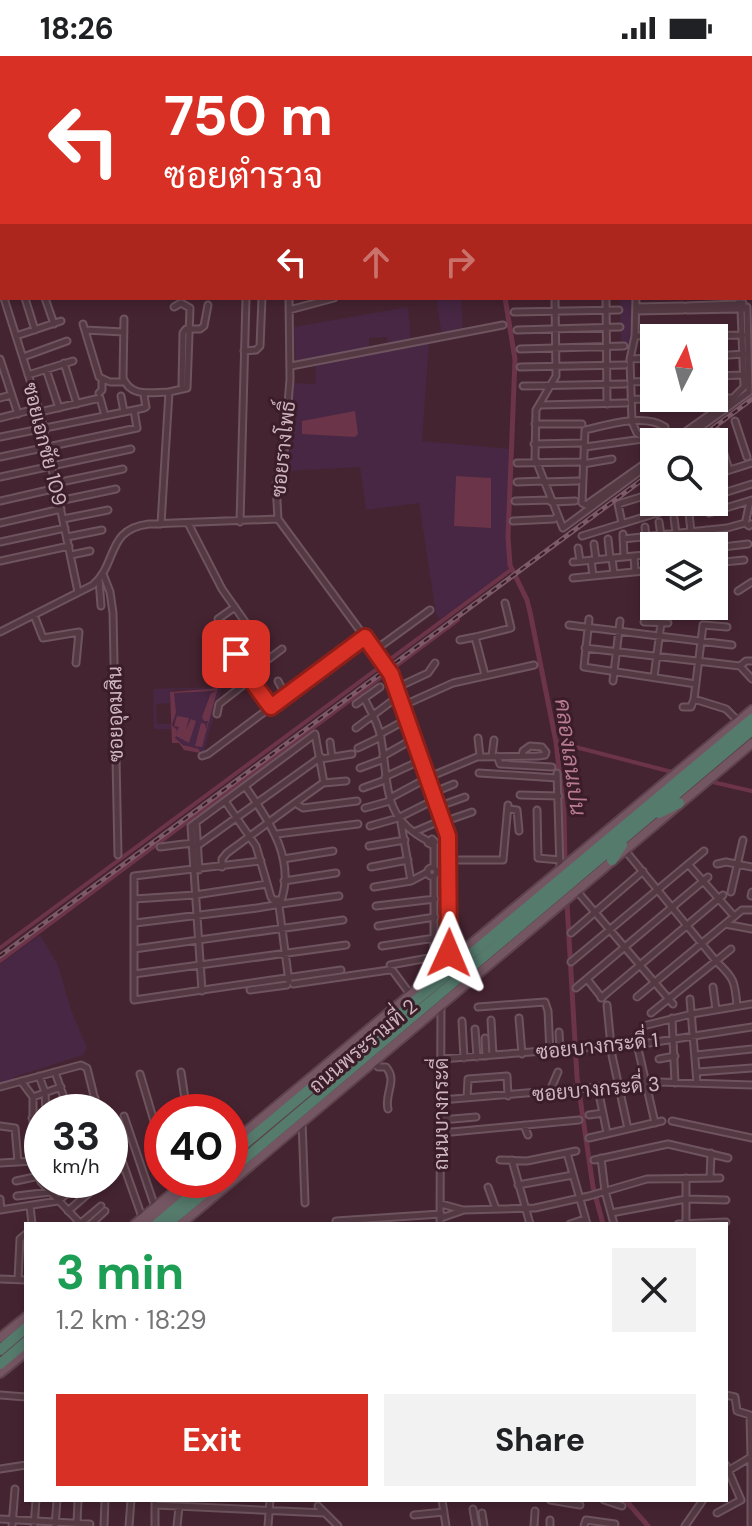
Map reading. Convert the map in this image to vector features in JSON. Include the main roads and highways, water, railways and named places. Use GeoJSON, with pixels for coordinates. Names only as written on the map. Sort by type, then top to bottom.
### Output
{"type":"FeatureCollection","features":[{"type":"Feature","properties":{"kind":"highway","name":"ถนนพระรามที่ 2"},"geometry":{"type":"LineString","coordinates":[[248,1153],[567,894],[624,844],[690,777],[752,721]]}},
{"type":"Feature","properties":{"kind":"highway"},"geometry":{"type":"LineString","coordinates":[[248,1153],[752,721]]}},
{"type":"Feature","properties":{"kind":"highway","name":"ถนนพระรามที่ 2"},"geometry":{"type":"LineString","coordinates":[[248,1152],[563,868],[581,861],[752,732]]}},
{"type":"Feature","properties":{"kind":"highway"},"geometry":{"type":"LineString","coordinates":[[248,1153],[752,732]]}},
{"type":"Feature","properties":{"kind":"highway"},"geometry":{"type":"LineString","coordinates":[[655,814],[679,803]]}},
{"type":"Feature","properties":{"kind":"highway"},"geometry":{"type":"LineString","coordinates":[[581,861],[629,811]]}},
{"type":"Feature","properties":{"kind":"highway"},"geometry":{"type":"LineString","coordinates":[[612,860],[624,844]]}},
{"type":"Feature","properties":{"kind":"highway"},"geometry":{"type":"LineString","coordinates":[[144,1222],[176,1198]]}},
{"type":"Feature","properties":{"kind":"highway"},"geometry":{"type":"LineString","coordinates":[[159,1222],[188,1198]]}},
{"type":"Feature","properties":{"kind":"highway"},"geometry":{"type":"LineString","coordinates":[[169,1222],[198,1198]]}},
{"type":"Feature","properties":{"kind":"highway"},"geometry":{"type":"LineString","coordinates":[[2,1358],[24,1333]]}},
{"type":"Feature","properties":{"kind":"highway"},"geometry":{"type":"LineString","coordinates":[[2,1358],[24,1343]]}},
{"type":"Feature","properties":{"kind":"main road","name":"ถนนพระรามที่ 2"},"geometry":{"type":"LineString","coordinates":[[624,844],[679,803],[690,777],[738,721],[752,710]]}},
{"type":"Feature","properties":{"kind":"main road","name":"ถนนพระรามที่ 2"},"geometry":{"type":"LineString","coordinates":[[248,1130],[629,811],[752,743]]}},
{"type":"Feature","properties":{"kind":"main road","name":"ถนนพระรามที่ 2"},"geometry":{"type":"LineString","coordinates":[[181,1221],[441,1004],[567,894],[612,860]]}},
{"type":"Feature","properties":{"kind":"main road"},"geometry":{"type":"LineString","coordinates":[[144,1222],[166,1198]]}},
{"type":"Feature","properties":{"kind":"main road"},"geometry":{"type":"LineString","coordinates":[[144,1222],[176,1198]]}},
{"type":"Feature","properties":{"kind":"main road"},"geometry":{"type":"LineString","coordinates":[[181,1221],[202,1198]]}},
{"type":"Feature","properties":{"kind":"main road"},"geometry":{"type":"LineString","coordinates":[[0,1338],[24,1319]]}},
{"type":"Feature","properties":{"kind":"main road"},"geometry":{"type":"LineString","coordinates":[[0,1373],[24,1354]]}},
{"type":"Feature","properties":{"kind":"waterway","name":"คลองเลนเปน"},"geometry":{"type":"LineString","coordinates":[[505,300],[515,359],[508,537],[510,565],[527,600],[556,742],[564,813],[565,864]]}},
{"type":"Feature","properties":{"kind":"waterway"},"geometry":{"type":"LineString","coordinates":[[0,948],[512,569]]}},
{"type":"Feature","properties":{"kind":"waterway"},"geometry":{"type":"LineString","coordinates":[[0,961],[458,620]]}},
{"type":"Feature","properties":{"kind":"waterway"},"geometry":{"type":"LineString","coordinates":[[556,742],[676,773]]}},
{"type":"Feature","properties":{"kind":"waterway"},"geometry":{"type":"LineString","coordinates":[[708,781],[752,791]]}},
{"type":"Feature","properties":{"kind":"waterway","name":"คลองเลนเปน"},"geometry":{"type":"LineString","coordinates":[[566,886],[577,1077],[593,1187],[602,1222]]}},
{"type":"Feature","properties":{"kind":"waterway","name":"คลองเลนเปน"},"geometry":{"type":"LineString","coordinates":[[629,1502],[648,1526]]}},
{"type":"Feature","properties":{"kind":"railway"},"geometry":{"type":"LineString","coordinates":[[713,428],[752,399]]}},
{"type":"Feature","properties":{"kind":"railway"},"geometry":{"type":"LineString","coordinates":[[0,956],[640,481]]}}]}
